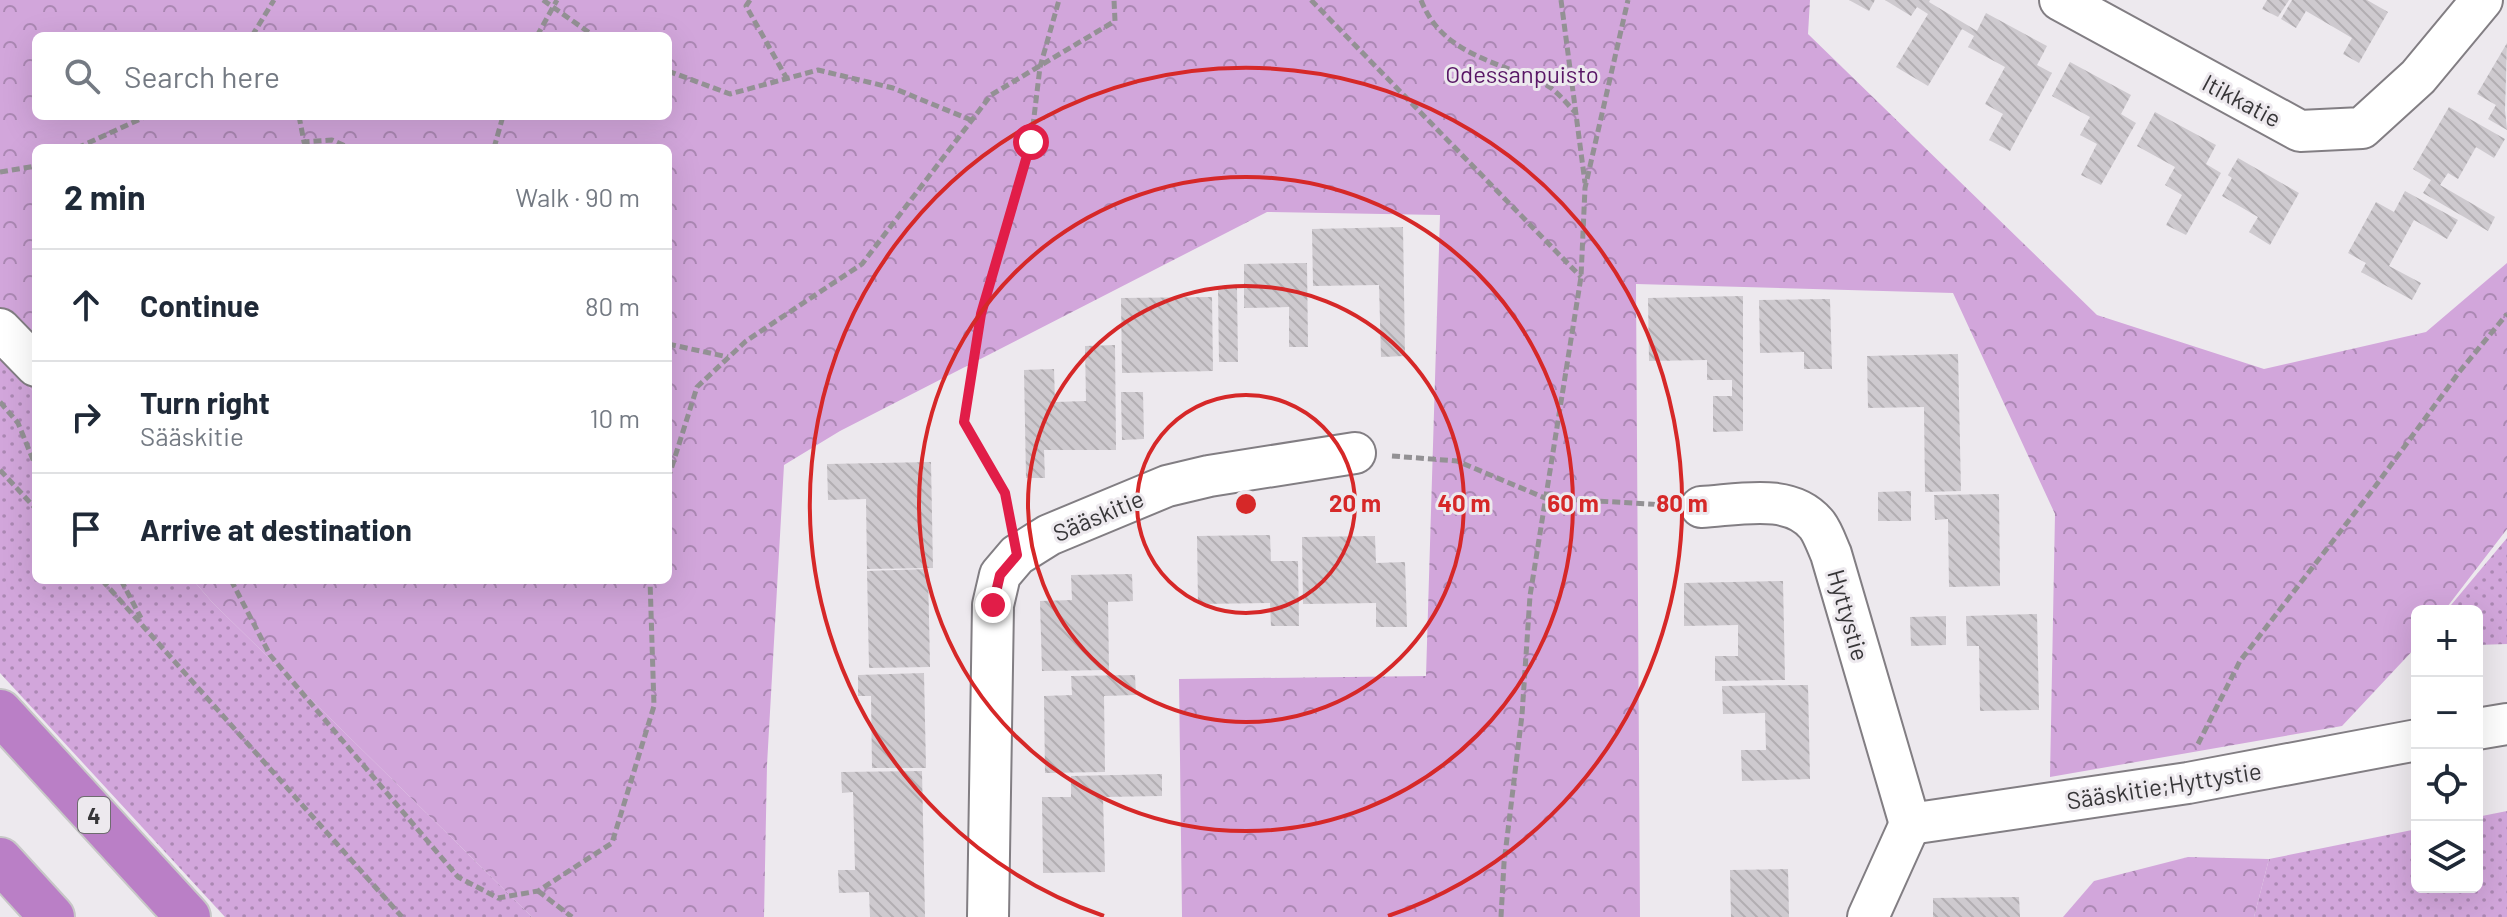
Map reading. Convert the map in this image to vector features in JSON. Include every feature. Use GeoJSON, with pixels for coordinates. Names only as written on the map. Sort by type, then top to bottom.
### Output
{"type":"FeatureCollection","features":[{"type":"Feature","properties":{"kind":"highway","name":"4"},"geometry":{"type":"LineString","coordinates":[[0,712],[188,917]]}},
{"type":"Feature","properties":{"kind":"highway"},"geometry":{"type":"LineString","coordinates":[[0,860],[52,917]]}},
{"type":"Feature","properties":{"kind":"street","name":"Itikkatie"},"geometry":{"type":"LineString","coordinates":[[2060,0],[2300,131],[2362,128],[2418,77],[2482,0]]}},
{"type":"Feature","properties":{"kind":"street"},"geometry":{"type":"LineString","coordinates":[[0,329],[32,362]]}},
{"type":"Feature","properties":{"kind":"street","name":"Sääskitie"},"geometry":{"type":"LineString","coordinates":[[988,917],[993,605],[1000,575],[1017,555],[1049,535],[1167,486],[1209,476],[1355,453]]}},
{"type":"Feature","properties":{"kind":"street","name":"Hyttystie"},"geometry":{"type":"LineString","coordinates":[[1701,507],[1774,503],[1801,509],[1818,527],[1831,554],[1910,824]]}},
{"type":"Feature","properties":{"kind":"street"},"geometry":{"type":"LineString","coordinates":[[2483,728],[2507,724]]}},
{"type":"Feature","properties":{"kind":"street","name":"Sääskitie;Hyttystie"},"geometry":{"type":"LineString","coordinates":[[1910,824],[2188,783],[2411,741]]}},
{"type":"Feature","properties":{"kind":"street"},"geometry":{"type":"LineString","coordinates":[[1868,917],[1910,824]]}},
{"type":"Feature","properties":{"kind":"path"},"geometry":{"type":"LineString","coordinates":[[254,32],[274,0]]}},
{"type":"Feature","properties":{"kind":"path"},"geometry":{"type":"LineString","coordinates":[[543,0],[556,3],[589,32]]}},
{"type":"Feature","properties":{"kind":"path"},"geometry":{"type":"LineString","coordinates":[[750,0],[746,6],[786,77]]}},
{"type":"Feature","properties":{"kind":"path"},"geometry":{"type":"LineString","coordinates":[[1017,555],[1005,493],[964,422],[981,314],[1031,142],[1040,67],[1059,0]]}},
{"type":"Feature","properties":{"kind":"path"},"geometry":{"type":"LineString","coordinates":[[672,466],[697,387],[746,341],[862,264],[991,95],[1115,21],[1114,0]]}},
{"type":"Feature","properties":{"kind":"path"},"geometry":{"type":"LineString","coordinates":[[1311,0],[1581,277]]}},
{"type":"Feature","properties":{"kind":"path"},"geometry":{"type":"LineString","coordinates":[[1421,0],[1429,19],[1456,44],[1490,63],[1550,87],[1575,112]]}},
{"type":"Feature","properties":{"kind":"path"},"geometry":{"type":"LineString","coordinates":[[1501,917],[1504,863],[1522,715],[1530,596],[1581,277],[1585,188],[1561,0]]}},
{"type":"Feature","properties":{"kind":"path"},"geometry":{"type":"LineString","coordinates":[[1585,188],[1628,0]]}},
{"type":"Feature","properties":{"kind":"path"},"geometry":{"type":"LineString","coordinates":[[539,32],[556,3]]}},
{"type":"Feature","properties":{"kind":"path"},"geometry":{"type":"LineString","coordinates":[[672,72],[730,94],[818,70],[893,88],[971,120]]}},
{"type":"Feature","properties":{"kind":"path"},"geometry":{"type":"LineString","coordinates":[[86,144],[138,120]]}},
{"type":"Feature","properties":{"kind":"path"},"geometry":{"type":"LineString","coordinates":[[300,120],[304,142],[332,140],[341,144]]}},
{"type":"Feature","properties":{"kind":"path"},"geometry":{"type":"LineString","coordinates":[[495,144],[502,120]]}},
{"type":"Feature","properties":{"kind":"path"},"geometry":{"type":"LineString","coordinates":[[0,172],[32,167]]}},
{"type":"Feature","properties":{"kind":"path"},"geometry":{"type":"LineString","coordinates":[[2188,783],[2201,736],[2240,661],[2460,371],[2507,314]]}},
{"type":"Feature","properties":{"kind":"path"},"geometry":{"type":"LineString","coordinates":[[672,345],[728,357]]}},
{"type":"Feature","properties":{"kind":"path"},"geometry":{"type":"LineString","coordinates":[[0,402],[18,423],[32,457]]}},
{"type":"Feature","properties":{"kind":"path"},"geometry":{"type":"LineString","coordinates":[[1355,453],[1457,461],[1545,498],[1701,507]]}},
{"type":"Feature","properties":{"kind":"path"},"geometry":{"type":"LineString","coordinates":[[0,470],[32,505]]}},
{"type":"Feature","properties":{"kind":"path"},"geometry":{"type":"LineString","coordinates":[[106,584],[402,917]]}},
{"type":"Feature","properties":{"kind":"path"},"geometry":{"type":"LineString","coordinates":[[123,584],[145,626]]}},
{"type":"Feature","properties":{"kind":"path"},"geometry":{"type":"LineString","coordinates":[[233,584],[270,655],[458,877],[498,898],[538,891],[612,843],[654,706],[650,584]]}},
{"type":"Feature","properties":{"kind":"path"},"geometry":{"type":"LineString","coordinates":[[538,891],[572,917]]}},
{"type":"Feature","properties":{"kind":"green space","name":"Odessanpuisto"},"geometry":{"type":"Polygon","coordinates":[[[0,0],[1810,0],[1808,34],[2097,315],[2264,369],[2426,332],[2507,263],[2507,529],[2449,605],[2411,605],[2411,652],[2342,726],[2050,777],[2055,514],[1953,293],[1636,284],[1640,917],[1182,917],[1179,679],[1426,676],[1440,215],[1267,212],[840,431],[784,465],[767,765],[764,917],[532,917],[196,584],[672,584],[672,144],[32,144],[32,390],[0,353],[0,0]]]}},
{"type":"Feature","properties":{"kind":"green space"},"geometry":{"type":"Polygon","coordinates":[[[0,353],[32,390],[32,584],[196,584],[532,917],[225,917],[0,673],[0,353]]]}},
{"type":"Feature","properties":{"kind":"green space"},"geometry":{"type":"Polygon","coordinates":[[[2507,538],[2507,644],[2483,645],[2483,605],[2451,605],[2507,538]]]}},
{"type":"Feature","properties":{"kind":"green space"},"geometry":{"type":"Polygon","coordinates":[[[2507,811],[2507,917],[2254,917],[2269,859],[2411,830],[2411,893],[2483,893],[2483,816],[2507,811]]]}},
{"type":"Feature","properties":{"kind":"green space"},"geometry":{"type":"Polygon","coordinates":[[[2188,857],[2269,859],[2254,917],[2063,917],[2094,881],[2188,857]]]}},
{"type":"Feature","properties":{"kind":"building"},"geometry":{"type":"Polygon","coordinates":[[[1849,0],[1875,0],[1869,11],[1849,0]]]}},
{"type":"Feature","properties":{"kind":"building"},"geometry":{"type":"Polygon","coordinates":[[[1885,0],[1930,0],[1977,31],[1986,13],[2047,46],[2037,65],[2052,73],[2010,151],[1989,140],[2003,114],[1985,104],[2005,67],[1968,47],[1974,36],[1962,29],[1928,86],[1896,67],[1928,14],[1917,7],[1911,16],[1885,0]]]}},
{"type":"Feature","properties":{"kind":"building"},"geometry":{"type":"Polygon","coordinates":[[[2267,0],[2289,0],[2278,17],[2262,9],[2267,0]]]}},
{"type":"Feature","properties":{"kind":"building"},"geometry":{"type":"Polygon","coordinates":[[[2292,0],[2367,0],[2388,12],[2359,63],[2343,54],[2352,38],[2306,11],[2296,28],[2281,19],[2292,0]]]}},
{"type":"Feature","properties":{"kind":"building"},"geometry":{"type":"Polygon","coordinates":[[[2507,43],[2507,130],[2488,119],[2496,105],[2477,94],[2507,43]]]}},
{"type":"Feature","properties":{"kind":"building"},"geometry":{"type":"Polygon","coordinates":[[[2070,62],[2131,95],[2121,114],[2136,123],[2101,185],[2081,175],[2097,144],[2080,135],[2090,117],[2052,96],[2070,62]]]}},
{"type":"Feature","properties":{"kind":"building"},"geometry":{"type":"Polygon","coordinates":[[[2449,107],[2505,139],[2494,158],[2476,147],[2458,179],[2448,173],[2440,185],[2495,217],[2488,231],[2423,193],[2431,180],[2413,169],[2449,107]]]}},
{"type":"Feature","properties":{"kind":"building"},"geometry":{"type":"Polygon","coordinates":[[[2155,112],[2216,145],[2206,164],[2221,173],[2186,235],[2166,225],[2182,195],[2165,185],[2175,167],[2137,146],[2155,112]]]}},
{"type":"Feature","properties":{"kind":"building"},"geometry":{"type":"Polygon","coordinates":[[[2238,158],[2299,193],[2270,245],[2249,232],[2258,217],[2222,196],[2232,178],[2228,175],[2238,158]]]}},
{"type":"Feature","properties":{"kind":"building"},"geometry":{"type":"Polygon","coordinates":[[[2405,191],[2458,220],[2447,239],[2414,220],[2389,266],[2421,283],[2412,300],[2361,272],[2366,263],[2348,253],[2376,202],[2394,212],[2405,191]]]}},
{"type":"Feature","properties":{"kind":"building"},"geometry":{"type":"Polygon","coordinates":[[[1403,227],[1405,356],[1381,357],[1379,285],[1313,286],[1312,229],[1403,227]]]}},
{"type":"Feature","properties":{"kind":"building"},"geometry":{"type":"Polygon","coordinates":[[[1307,263],[1308,347],[1289,347],[1289,307],[1244,308],[1244,264],[1307,263]]]}},
{"type":"Feature","properties":{"kind":"building"},"geometry":{"type":"Polygon","coordinates":[[[1218,288],[1237,288],[1238,362],[1219,362],[1218,288]]]}},
{"type":"Feature","properties":{"kind":"building"},"geometry":{"type":"Polygon","coordinates":[[[1743,296],[1743,431],[1713,432],[1713,396],[1732,396],[1732,380],[1707,380],[1707,360],[1649,361],[1648,298],[1743,296]]]}},
{"type":"Feature","properties":{"kind":"building"},"geometry":{"type":"Polygon","coordinates":[[[1212,297],[1213,371],[1122,373],[1121,298],[1212,297]]]}},
{"type":"Feature","properties":{"kind":"building"},"geometry":{"type":"Polygon","coordinates":[[[1830,299],[1832,369],[1804,369],[1804,352],[1760,353],[1759,300],[1830,299]]]}},
{"type":"Feature","properties":{"kind":"building"},"geometry":{"type":"Polygon","coordinates":[[[1115,345],[1116,450],[1044,450],[1045,478],[1026,478],[1024,370],[1054,369],[1055,402],[1086,401],[1085,346],[1115,345]]]}},
{"type":"Feature","properties":{"kind":"building"},"geometry":{"type":"Polygon","coordinates":[[[1958,354],[1961,491],[1925,492],[1924,407],[1868,408],[1867,356],[1958,354]]]}},
{"type":"Feature","properties":{"kind":"building"},"geometry":{"type":"Polygon","coordinates":[[[1121,392],[1143,392],[1144,439],[1122,440],[1121,392]]]}},
{"type":"Feature","properties":{"kind":"building"},"geometry":{"type":"Polygon","coordinates":[[[931,462],[933,568],[867,569],[866,499],[828,500],[827,464],[931,462]]]}},
{"type":"Feature","properties":{"kind":"building"},"geometry":{"type":"Polygon","coordinates":[[[1911,491],[1911,521],[1878,521],[1878,492],[1911,491]]]}},
{"type":"Feature","properties":{"kind":"building"},"geometry":{"type":"Polygon","coordinates":[[[1999,494],[2000,586],[1949,587],[1948,519],[1935,520],[1934,495],[1999,494]]]}},
{"type":"Feature","properties":{"kind":"building"},"geometry":{"type":"Polygon","coordinates":[[[1270,535],[1271,561],[1298,561],[1299,626],[1271,626],[1270,603],[1198,604],[1197,536],[1270,535]]]}},
{"type":"Feature","properties":{"kind":"building"},"geometry":{"type":"Polygon","coordinates":[[[1375,536],[1376,563],[1405,562],[1407,627],[1376,627],[1376,603],[1303,604],[1302,537],[1375,536]]]}},
{"type":"Feature","properties":{"kind":"building"},"geometry":{"type":"Polygon","coordinates":[[[928,569],[930,667],[869,668],[867,571],[928,569]]]}},
{"type":"Feature","properties":{"kind":"building"},"geometry":{"type":"Polygon","coordinates":[[[1132,574],[1133,601],[1108,602],[1109,670],[1042,671],[1040,601],[1072,600],[1071,575],[1132,574]]]}},
{"type":"Feature","properties":{"kind":"building"},"geometry":{"type":"Polygon","coordinates":[[[1783,581],[1785,680],[1715,681],[1715,656],[1738,656],[1738,625],[1684,626],[1684,583],[1783,581]]]}},
{"type":"Feature","properties":{"kind":"building"},"geometry":{"type":"Polygon","coordinates":[[[2037,614],[2039,710],[1980,711],[1979,646],[1967,646],[1966,616],[2037,614]]]}},
{"type":"Feature","properties":{"kind":"building"},"geometry":{"type":"Polygon","coordinates":[[[1946,616],[1946,645],[1911,646],[1910,617],[1946,616]]]}},
{"type":"Feature","properties":{"kind":"building"},"geometry":{"type":"Polygon","coordinates":[[[924,673],[926,768],[872,768],[871,696],[858,696],[858,675],[924,673]]]}},
{"type":"Feature","properties":{"kind":"building"},"geometry":{"type":"Polygon","coordinates":[[[1135,675],[1136,695],[1104,696],[1105,772],[1045,773],[1044,696],[1072,695],[1071,676],[1135,675]]]}},
{"type":"Feature","properties":{"kind":"building"},"geometry":{"type":"Polygon","coordinates":[[[1808,685],[1810,779],[1742,781],[1741,750],[1766,750],[1765,713],[1723,714],[1722,686],[1808,685]]]}},
{"type":"Feature","properties":{"kind":"building"},"geometry":{"type":"Polygon","coordinates":[[[922,771],[925,917],[870,917],[869,892],[839,893],[838,870],[855,870],[853,792],[842,793],[841,772],[922,771]]]}},
{"type":"Feature","properties":{"kind":"building"},"geometry":{"type":"Polygon","coordinates":[[[1162,774],[1162,796],[1103,797],[1105,872],[1043,873],[1042,797],[1071,797],[1071,776],[1162,774]]]}},
{"type":"Feature","properties":{"kind":"building"},"geometry":{"type":"Polygon","coordinates":[[[1788,869],[1789,917],[1731,917],[1730,870],[1788,869]]]}},
{"type":"Feature","properties":{"kind":"building"},"geometry":{"type":"Polygon","coordinates":[[[2019,897],[2020,917],[1933,917],[1933,898],[2019,897]]]}},
{"type":"Feature","properties":{"kind":"route"},"geometry":{"type":"LineString","coordinates":[[993,605],[1000,575],[1017,555],[1005,493],[964,422],[981,314],[1031,142]]}}]}
